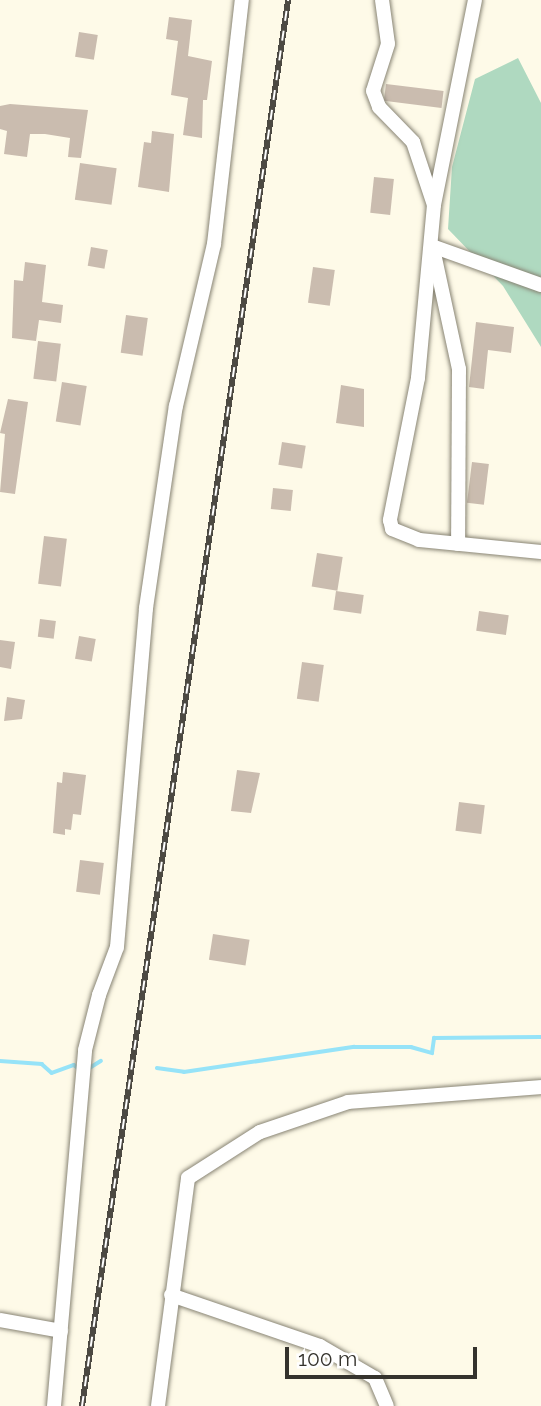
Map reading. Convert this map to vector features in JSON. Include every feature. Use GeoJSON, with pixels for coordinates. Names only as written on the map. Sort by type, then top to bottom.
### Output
{"type":"FeatureCollection","features":[{"type":"Feature","properties":{"kind":"street"},"geometry":{"type":"LineString","coordinates":[[54,1406],[85,1050],[99,995],[117,947],[146,608],[176,405],[214,244],[242,0]]}},
{"type":"Feature","properties":{"kind":"street"},"geometry":{"type":"LineString","coordinates":[[382,0],[388,44],[373,91],[379,107],[413,142],[434,205]]}},
{"type":"Feature","properties":{"kind":"street"},"geometry":{"type":"LineString","coordinates":[[475,0],[434,205],[418,378],[390,520],[392,529],[401,535],[541,552]]}},
{"type":"Feature","properties":{"kind":"street"},"geometry":{"type":"LineString","coordinates":[[432,246],[541,285]]}},
{"type":"Feature","properties":{"kind":"street"},"geometry":{"type":"LineString","coordinates":[[432,246],[459,369],[458,544]]}},
{"type":"Feature","properties":{"kind":"street"},"geometry":{"type":"LineString","coordinates":[[158,1406],[188,1178],[260,1132],[348,1102],[541,1087]]}},
{"type":"Feature","properties":{"kind":"street"},"geometry":{"type":"LineString","coordinates":[[171,1296],[320,1346],[374,1378],[387,1406]]}},
{"type":"Feature","properties":{"kind":"street"},"geometry":{"type":"LineString","coordinates":[[0,1320],[61,1331]]}},
{"type":"Feature","properties":{"kind":"green space"},"geometry":{"type":"Polygon","coordinates":[[[518,58],[541,103],[541,347],[503,286],[448,229],[452,167],[475,79],[518,58]]]}},
{"type":"Feature","properties":{"kind":"building"},"geometry":{"type":"Polygon","coordinates":[[[169,17],[192,20],[188,56],[212,61],[207,100],[203,100],[202,138],[183,135],[188,98],[171,95],[178,41],[166,39],[169,17]]]}},
{"type":"Feature","properties":{"kind":"building"},"geometry":{"type":"Polygon","coordinates":[[[79,32],[98,35],[94,60],[75,57],[79,32]]]}},
{"type":"Feature","properties":{"kind":"building"},"geometry":{"type":"Polygon","coordinates":[[[386,84],[444,91],[441,108],[384,101],[386,84]]]}},
{"type":"Feature","properties":{"kind":"building"},"geometry":{"type":"Polygon","coordinates":[[[10,104],[88,110],[81,158],[68,157],[70,138],[45,134],[30,134],[27,157],[4,154],[7,131],[0,129],[0,106],[10,104]]]}},
{"type":"Feature","properties":{"kind":"building"},"geometry":{"type":"Polygon","coordinates":[[[152,131],[174,134],[169,192],[138,187],[144,142],[151,143],[152,131]]]}},
{"type":"Feature","properties":{"kind":"building"},"geometry":{"type":"Polygon","coordinates":[[[80,163],[117,168],[111,205],[75,200],[80,163]]]}},
{"type":"Feature","properties":{"kind":"building"},"geometry":{"type":"Polygon","coordinates":[[[374,177],[394,179],[390,215],[370,213],[374,177]]]}},
{"type":"Feature","properties":{"kind":"building"},"geometry":{"type":"Polygon","coordinates":[[[91,247],[108,250],[104,269],[88,266],[91,247]]]}},
{"type":"Feature","properties":{"kind":"building"},"geometry":{"type":"Polygon","coordinates":[[[25,262],[46,265],[42,302],[63,305],[61,323],[39,320],[36,341],[12,338],[14,280],[23,281],[25,262]]]}},
{"type":"Feature","properties":{"kind":"building"},"geometry":{"type":"Polygon","coordinates":[[[313,267],[335,270],[330,306],[308,303],[313,267]]]}},
{"type":"Feature","properties":{"kind":"building"},"geometry":{"type":"Polygon","coordinates":[[[126,315],[148,318],[142,356],[121,353],[126,315]]]}},
{"type":"Feature","properties":{"kind":"building"},"geometry":{"type":"Polygon","coordinates":[[[476,322],[514,327],[511,353],[488,350],[484,389],[469,387],[476,322]]]}},
{"type":"Feature","properties":{"kind":"building"},"geometry":{"type":"Polygon","coordinates":[[[38,341],[61,344],[56,382],[33,379],[38,341]]]}},
{"type":"Feature","properties":{"kind":"building"},"geometry":{"type":"Polygon","coordinates":[[[62,382],[87,386],[80,425],[56,422],[62,382]]]}},
{"type":"Feature","properties":{"kind":"building"},"geometry":{"type":"Polygon","coordinates":[[[341,385],[364,389],[364,427],[336,423],[341,385]]]}},
{"type":"Feature","properties":{"kind":"building"},"geometry":{"type":"Polygon","coordinates":[[[8,399],[28,402],[15,494],[0,492],[5,434],[0,433],[8,399]]]}},
{"type":"Feature","properties":{"kind":"building"},"geometry":{"type":"Polygon","coordinates":[[[282,442],[306,446],[302,468],[278,465],[282,442]]]}},
{"type":"Feature","properties":{"kind":"building"},"geometry":{"type":"Polygon","coordinates":[[[472,462],[489,464],[484,505],[467,503],[472,462]]]}},
{"type":"Feature","properties":{"kind":"building"},"geometry":{"type":"Polygon","coordinates":[[[273,488],[293,490],[291,511],[271,509],[273,488]]]}},
{"type":"Feature","properties":{"kind":"building"},"geometry":{"type":"Polygon","coordinates":[[[44,536],[67,539],[61,586],[38,584],[44,536]]]}},
{"type":"Feature","properties":{"kind":"building"},"geometry":{"type":"Polygon","coordinates":[[[317,553],[343,557],[337,591],[312,587],[317,553]]]}},
{"type":"Feature","properties":{"kind":"building"},"geometry":{"type":"Polygon","coordinates":[[[336,591],[364,595],[361,614],[333,610],[336,591]]]}},
{"type":"Feature","properties":{"kind":"building"},"geometry":{"type":"Polygon","coordinates":[[[479,611],[509,615],[506,635],[476,631],[479,611]]]}},
{"type":"Feature","properties":{"kind":"building"},"geometry":{"type":"Polygon","coordinates":[[[40,619],[56,621],[54,639],[38,637],[40,619]]]}},
{"type":"Feature","properties":{"kind":"building"},"geometry":{"type":"Polygon","coordinates":[[[79,636],[96,639],[92,662],[75,659],[79,636]]]}},
{"type":"Feature","properties":{"kind":"building"},"geometry":{"type":"Polygon","coordinates":[[[0,640],[15,642],[11,669],[0,667],[0,640]]]}},
{"type":"Feature","properties":{"kind":"building"},"geometry":{"type":"Polygon","coordinates":[[[302,662],[324,665],[319,702],[297,699],[302,662]]]}},
{"type":"Feature","properties":{"kind":"building"},"geometry":{"type":"Polygon","coordinates":[[[7,697],[25,700],[22,719],[4,721],[7,697]]]}},
{"type":"Feature","properties":{"kind":"building"},"geometry":{"type":"Polygon","coordinates":[[[237,770],[260,773],[251,813],[231,811],[237,770]]]}},
{"type":"Feature","properties":{"kind":"building"},"geometry":{"type":"Polygon","coordinates":[[[63,772],[86,775],[81,815],[73,814],[71,830],[65,829],[65,835],[53,833],[57,782],[62,783],[63,772]]]}},
{"type":"Feature","properties":{"kind":"building"},"geometry":{"type":"Polygon","coordinates":[[[459,802],[485,805],[481,834],[455,831],[459,802]]]}},
{"type":"Feature","properties":{"kind":"building"},"geometry":{"type":"Polygon","coordinates":[[[80,860],[104,863],[100,895],[76,892],[80,860]]]}},
{"type":"Feature","properties":{"kind":"building"},"geometry":{"type":"Polygon","coordinates":[[[213,934],[250,940],[245,965],[209,960],[213,934]]]}},
{"type":"Feature","properties":{"kind":"waterway"},"geometry":{"type":"LineString","coordinates":[[157,1068],[184,1072],[354,1047],[411,1047],[432,1053],[434,1038],[541,1037]]}},
{"type":"Feature","properties":{"kind":"waterway"},"geometry":{"type":"LineString","coordinates":[[0,1061],[42,1064],[52,1073],[74,1065],[78,1068]]}},
{"type":"Feature","properties":{"kind":"waterway"},"geometry":{"type":"LineString","coordinates":[[88,1069],[101,1061]]}},
{"type":"Feature","properties":{"kind":"railway"},"geometry":{"type":"LineString","coordinates":[[82,1406],[288,0]]}}]}
